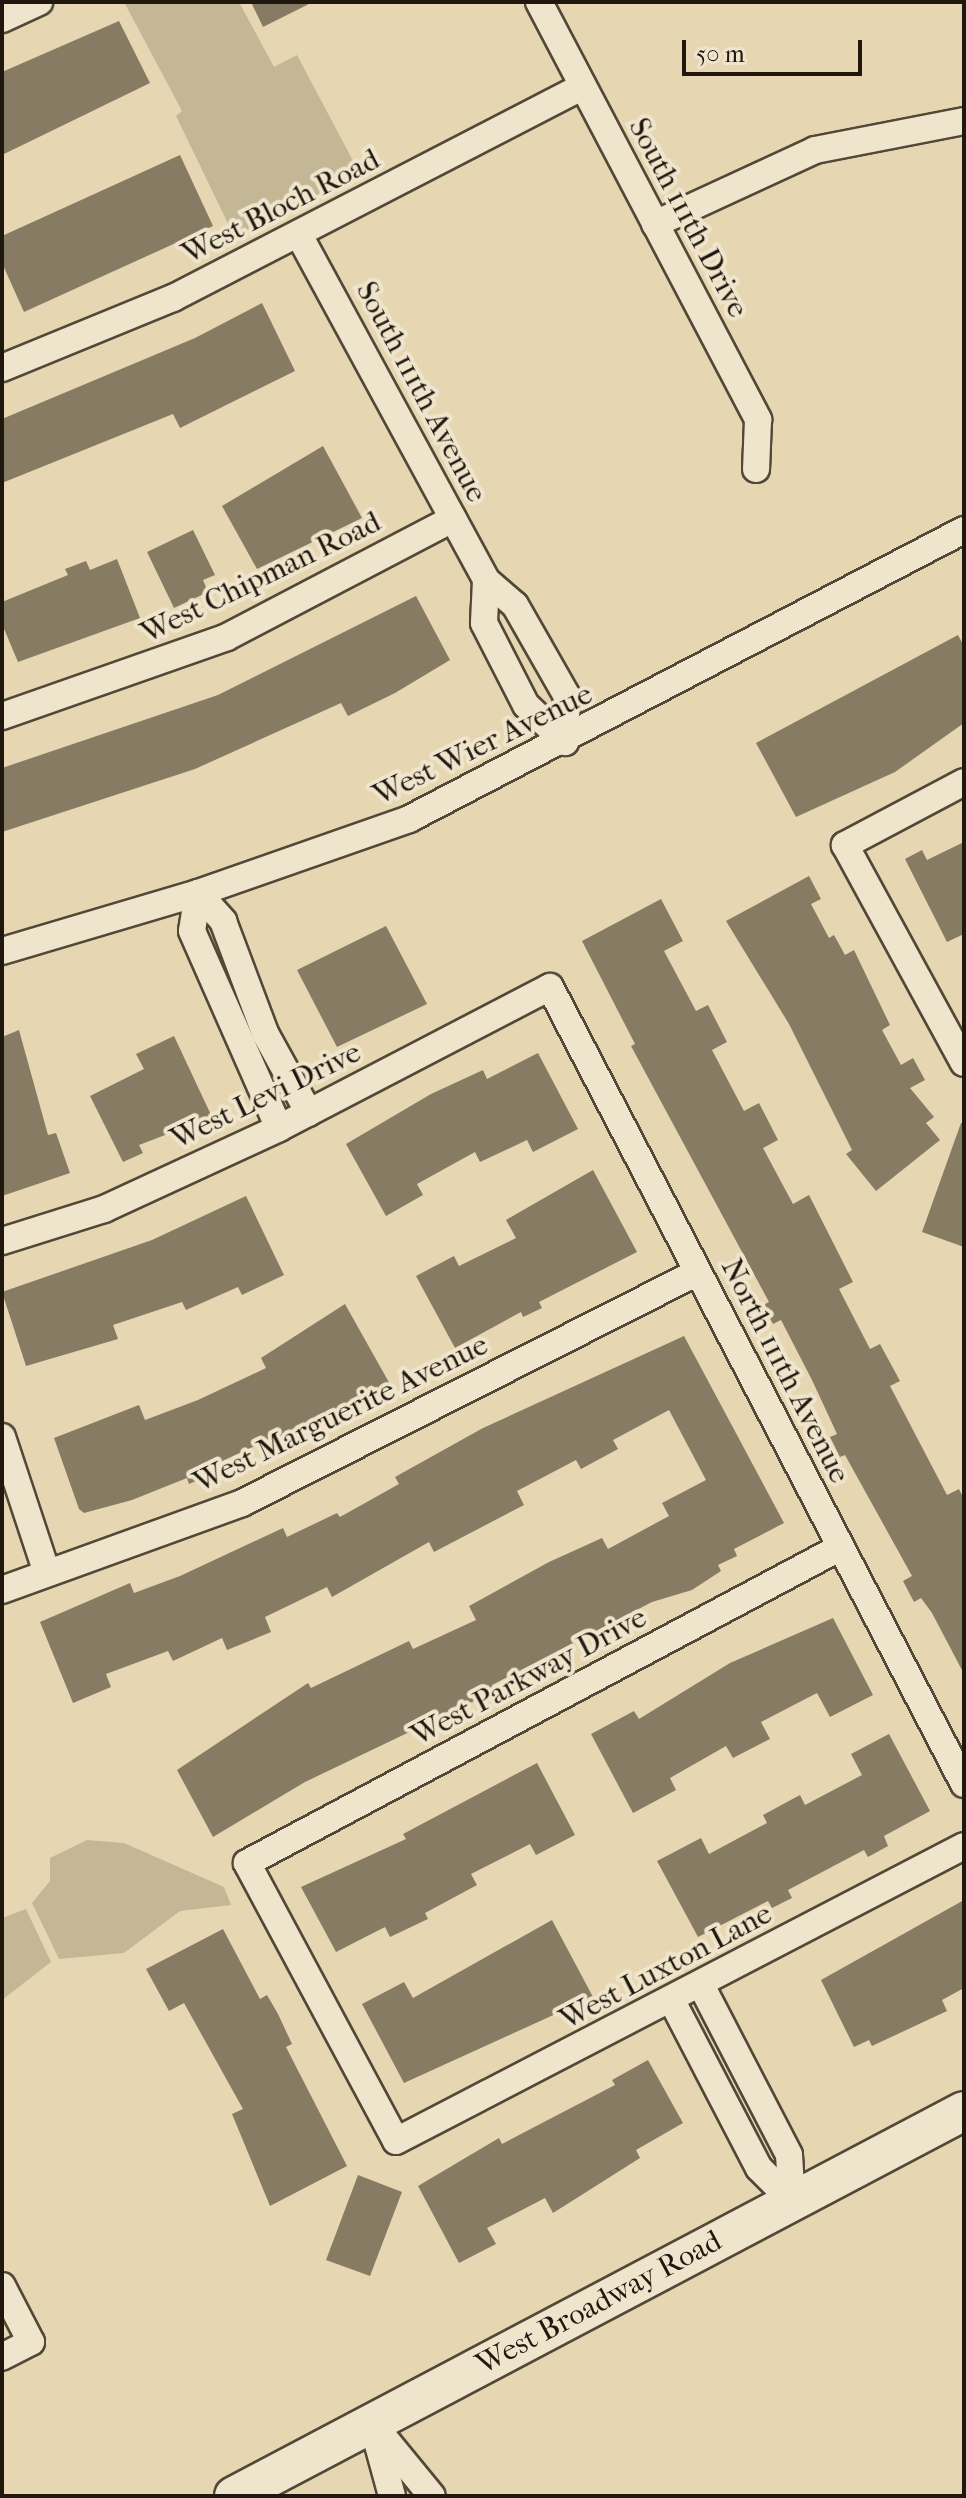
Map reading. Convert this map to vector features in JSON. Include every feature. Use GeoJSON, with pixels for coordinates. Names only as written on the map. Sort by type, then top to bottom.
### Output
{"type":"FeatureCollection","features":[{"type":"Feature","properties":{"kind":"main road","name":"West Broadway Road"},"geometry":{"type":"LineString","coordinates":[[234,2496],[964,2111]]}},
{"type":"Feature","properties":{"kind":"street"},"geometry":{"type":"LineString","coordinates":[[2,19],[39,2]]}},
{"type":"Feature","properties":{"kind":"street","name":"South 111th Drive"},"geometry":{"type":"LineString","coordinates":[[539,2],[758,420],[756,469]]}},
{"type":"Feature","properties":{"kind":"street","name":"West Bloch Road"},"geometry":{"type":"LineString","coordinates":[[2,368],[173,298],[582,87]]}},
{"type":"Feature","properties":{"kind":"street"},"geometry":{"type":"LineString","coordinates":[[655,224],[815,150],[964,121]]}},
{"type":"Feature","properties":{"kind":"street","name":"South 111th Avenue"},"geometry":{"type":"LineString","coordinates":[[299,235],[486,580],[515,605],[567,696],[565,742]]}},
{"type":"Feature","properties":{"kind":"street","name":"West Chipman Road"},"geometry":{"type":"LineString","coordinates":[[2,716],[227,637],[453,519]]}},
{"type":"Feature","properties":{"kind":"street","name":"West Wier Avenue"},"geometry":{"type":"LineString","coordinates":[[2,951],[198,893],[409,819],[565,742],[964,530]]}},
{"type":"Feature","properties":{"kind":"street"},"geometry":{"type":"LineString","coordinates":[[486,580],[484,623],[526,705],[565,742]]}},
{"type":"Feature","properties":{"kind":"street"},"geometry":{"type":"LineString","coordinates":[[964,782],[845,845],[964,1063]]}},
{"type":"Feature","properties":{"kind":"street"},"geometry":{"type":"LineString","coordinates":[[198,893],[223,921],[265,1033],[309,1113]]}},
{"type":"Feature","properties":{"kind":"street"},"geometry":{"type":"LineString","coordinates":[[198,893],[192,931],[279,1128]]}},
{"type":"Feature","properties":{"kind":"street","name":"West Levi Drive"},"geometry":{"type":"LineString","coordinates":[[2,1241],[104,1209],[279,1128],[550,987]]}},
{"type":"Feature","properties":{"kind":"street","name":"North 111th Avenue"},"geometry":{"type":"LineString","coordinates":[[550,987],[964,1784]]}},
{"type":"Feature","properties":{"kind":"street","name":"West Marguerite Avenue"},"geometry":{"type":"LineString","coordinates":[[2,1590],[242,1503],[698,1272]]}},
{"type":"Feature","properties":{"kind":"street"},"geometry":{"type":"LineString","coordinates":[[2,1437],[47,1573]]}},
{"type":"Feature","properties":{"kind":"street","name":"West Parkway Drive"},"geometry":{"type":"LineString","coordinates":[[396,2141],[247,1863],[841,1547]]}},
{"type":"Feature","properties":{"kind":"street","name":"West Luxton Lane"},"geometry":{"type":"LineString","coordinates":[[396,2141],[672,2001],[964,1846]]}},
{"type":"Feature","properties":{"kind":"street"},"geometry":{"type":"LineString","coordinates":[[701,1985],[789,2155],[792,2201]]}},
{"type":"Feature","properties":{"kind":"street"},"geometry":{"type":"LineString","coordinates":[[672,2001],[759,2168],[792,2201]]}},
{"type":"Feature","properties":{"kind":"street"},"geometry":{"type":"LineString","coordinates":[[2,2286],[31,2342],[2,2357]]}},
{"type":"Feature","properties":{"kind":"street"},"geometry":{"type":"LineString","coordinates":[[372,2423],[392,2496]]}},
{"type":"Feature","properties":{"kind":"street"},"geometry":{"type":"LineString","coordinates":[[372,2423],[432,2496]]}},
{"type":"Feature","properties":{"kind":"shaded area"},"geometry":{"type":"Polygon","coordinates":[[[124,2],[239,2],[274,67],[297,55],[360,174],[235,238],[176,116],[182,111],[124,2]]]}},
{"type":"Feature","properties":{"kind":"shaded area"},"geometry":{"type":"Polygon","coordinates":[[[87,1840],[124,1843],[224,1887],[231,1905],[180,1911],[124,1953],[59,1959],[32,1903],[50,1881],[50,1858],[87,1840]]]}},
{"type":"Feature","properties":{"kind":"shaded area"},"geometry":{"type":"Polygon","coordinates":[[[26,1909],[51,1962],[2,2000],[2,1918],[26,1909]]]}},
{"type":"Feature","properties":{"kind":"building"},"geometry":{"type":"Polygon","coordinates":[[[251,2],[313,2],[263,27],[251,2]]]}},
{"type":"Feature","properties":{"kind":"building"},"geometry":{"type":"Polygon","coordinates":[[[119,21],[150,83],[2,155],[2,72],[119,21]]]}},
{"type":"Feature","properties":{"kind":"building"},"geometry":{"type":"Polygon","coordinates":[[[180,155],[213,226],[24,312],[2,263],[2,236],[180,155]]]}},
{"type":"Feature","properties":{"kind":"building"},"geometry":{"type":"Polygon","coordinates":[[[262,303],[295,371],[180,428],[173,414],[2,483],[2,419],[195,338],[262,303]]]}},
{"type":"Feature","properties":{"kind":"building"},"geometry":{"type":"Polygon","coordinates":[[[323,446],[362,518],[257,569],[222,506],[323,446]]]}},
{"type":"Feature","properties":{"kind":"building"},"geometry":{"type":"Polygon","coordinates":[[[193,530],[215,575],[203,580],[208,592],[174,608],[147,552],[193,530]]]}},
{"type":"Feature","properties":{"kind":"building"},"geometry":{"type":"Polygon","coordinates":[[[117,559],[140,618],[18,662],[2,624],[2,602],[68,575],[65,569],[86,561],[90,570],[117,559]]]}},
{"type":"Feature","properties":{"kind":"building"},"geometry":{"type":"Polygon","coordinates":[[[416,596],[450,660],[395,693],[348,716],[341,703],[195,769],[2,832],[2,768],[218,695],[416,596]]]}},
{"type":"Feature","properties":{"kind":"building"},"geometry":{"type":"Polygon","coordinates":[[[958,635],[964,646],[964,723],[895,772],[796,817],[756,743],[958,635]]]}},
{"type":"Feature","properties":{"kind":"building"},"geometry":{"type":"Polygon","coordinates":[[[964,842],[964,934],[947,942],[905,859],[922,850],[927,860],[964,842]]]}},
{"type":"Feature","properties":{"kind":"building"},"geometry":{"type":"Polygon","coordinates":[[[809,876],[821,899],[811,904],[829,938],[834,935],[845,955],[854,950],[890,1025],[882,1030],[901,1065],[913,1058],[925,1080],[910,1088],[934,1117],[926,1123],[940,1140],[876,1191],[846,1154],[852,1150],[789,1024],[726,921],[809,876]]]}},
{"type":"Feature","properties":{"kind":"building"},"geometry":{"type":"Polygon","coordinates":[[[661,899],[683,941],[664,951],[696,1011],[708,1005],[727,1042],[712,1050],[744,1111],[759,1103],[778,1140],[763,1148],[793,1204],[809,1195],[853,1282],[839,1289],[870,1349],[880,1344],[900,1381],[890,1386],[947,1495],[959,1489],[964,1499],[964,1674],[932,1613],[921,1598],[914,1602],[903,1581],[912,1576],[845,1455],[840,1457],[830,1437],[837,1434],[812,1380],[781,1320],[773,1324],[763,1305],[769,1302],[631,1046],[635,1044],[582,941],[661,899]]]}},
{"type":"Feature","properties":{"kind":"building"},"geometry":{"type":"Polygon","coordinates":[[[386,926],[427,1004],[337,1047],[297,970],[386,926]]]}},
{"type":"Feature","properties":{"kind":"building"},"geometry":{"type":"Polygon","coordinates":[[[19,1030],[48,1135],[56,1133],[70,1173],[2,1196],[2,1037],[19,1030]]]}},
{"type":"Feature","properties":{"kind":"building"},"geometry":{"type":"Polygon","coordinates":[[[174,1036],[212,1117],[139,1145],[143,1153],[123,1162],[90,1096],[144,1069],[136,1054],[174,1036]]]}},
{"type":"Feature","properties":{"kind":"building"},"geometry":{"type":"Polygon","coordinates":[[[538,1053],[578,1129],[533,1152],[527,1140],[480,1162],[475,1152],[417,1184],[423,1195],[386,1216],[346,1144],[431,1094],[483,1070],[487,1079],[538,1053]]]}},
{"type":"Feature","properties":{"kind":"building"},"geometry":{"type":"Polygon","coordinates":[[[961,1123],[964,1123],[964,1247],[922,1232],[961,1123]]]}},
{"type":"Feature","properties":{"kind":"building"},"geometry":{"type":"Polygon","coordinates":[[[593,1170],[637,1252],[539,1302],[542,1308],[523,1317],[521,1312],[455,1348],[416,1276],[454,1256],[459,1266],[516,1238],[506,1220],[593,1170]]]}},
{"type":"Feature","properties":{"kind":"building"},"geometry":{"type":"Polygon","coordinates":[[[246,1196],[284,1275],[242,1295],[238,1287],[186,1310],[182,1302],[113,1325],[118,1339],[26,1366],[2,1292],[152,1240],[246,1196]]]}},
{"type":"Feature","properties":{"kind":"building"},"geometry":{"type":"Polygon","coordinates":[[[345,1304],[391,1386],[260,1453],[257,1445],[207,1468],[210,1475],[189,1484],[187,1478],[132,1500],[84,1513],[79,1509],[54,1438],[139,1405],[145,1420],[198,1400],[266,1368],[261,1358],[345,1304]]]}},
{"type":"Feature","properties":{"kind":"building"},"geometry":{"type":"Polygon","coordinates":[[[684,1336],[784,1523],[734,1549],[737,1556],[718,1565],[721,1571],[692,1590],[652,1602],[492,1685],[495,1691],[305,1782],[213,1837],[177,1770],[308,1683],[311,1688],[409,1641],[413,1649],[476,1620],[469,1606],[549,1562],[602,1538],[608,1549],[669,1516],[662,1503],[706,1480],[669,1410],[613,1440],[618,1449],[581,1469],[576,1460],[517,1491],[524,1505],[434,1552],[429,1542],[332,1597],[327,1587],[265,1617],[271,1632],[227,1650],[222,1638],[173,1661],[168,1651],[106,1674],[111,1687],[73,1703],[40,1622],[130,1583],[134,1593],[180,1576],[283,1528],[287,1537],[337,1513],[340,1517],[399,1484],[395,1477],[483,1428],[684,1336]]]}},
{"type":"Feature","properties":{"kind":"building"},"geometry":{"type":"Polygon","coordinates":[[[833,1618],[873,1695],[830,1717],[817,1693],[761,1722],[770,1739],[733,1758],[726,1746],[670,1778],[676,1790],[633,1813],[591,1734],[634,1711],[639,1719],[730,1663],[833,1618]]]}},
{"type":"Feature","properties":{"kind":"building"},"geometry":{"type":"Polygon","coordinates":[[[889,1734],[930,1811],[884,1836],[888,1846],[868,1857],[864,1850],[788,1890],[792,1898],[772,1908],[768,1901],[698,1937],[657,1861],[701,1838],[709,1854],[767,1823],[763,1815],[800,1795],[805,1805],[862,1775],[851,1754],[889,1734]]]}},
{"type":"Feature","properties":{"kind":"building"},"geometry":{"type":"Polygon","coordinates":[[[537,1763],[575,1835],[536,1855],[530,1844],[471,1874],[477,1885],[425,1913],[428,1919],[390,1937],[385,1927],[336,1952],[301,1887],[406,1839],[403,1834],[537,1763]]]}},
{"type":"Feature","properties":{"kind":"building"},"geometry":{"type":"Polygon","coordinates":[[[964,1900],[964,1988],[942,2000],[947,2011],[872,2046],[869,2040],[854,2047],[821,1980],[964,1900]]]}},
{"type":"Feature","properties":{"kind":"building"},"geometry":{"type":"Polygon","coordinates":[[[552,1920],[593,1997],[404,2083],[362,2004],[404,1982],[413,1998],[552,1920]]]}},
{"type":"Feature","properties":{"kind":"building"},"geometry":{"type":"Polygon","coordinates":[[[223,1929],[260,1999],[267,1995],[278,2014],[292,2044],[286,2047],[347,2166],[270,2206],[232,2114],[243,2109],[184,2003],[169,2011],[146,1969],[223,1929]]]}},
{"type":"Feature","properties":{"kind":"building"},"geometry":{"type":"Polygon","coordinates":[[[648,2060],[683,2123],[636,2150],[640,2158],[553,2213],[545,2198],[487,2228],[496,2244],[459,2263],[418,2186],[499,2138],[502,2144],[615,2085],[612,2080],[648,2060]]]}},
{"type":"Feature","properties":{"kind":"building"},"geometry":{"type":"Polygon","coordinates":[[[358,2175],[402,2192],[370,2276],[326,2260],[358,2175]]]}}]}
